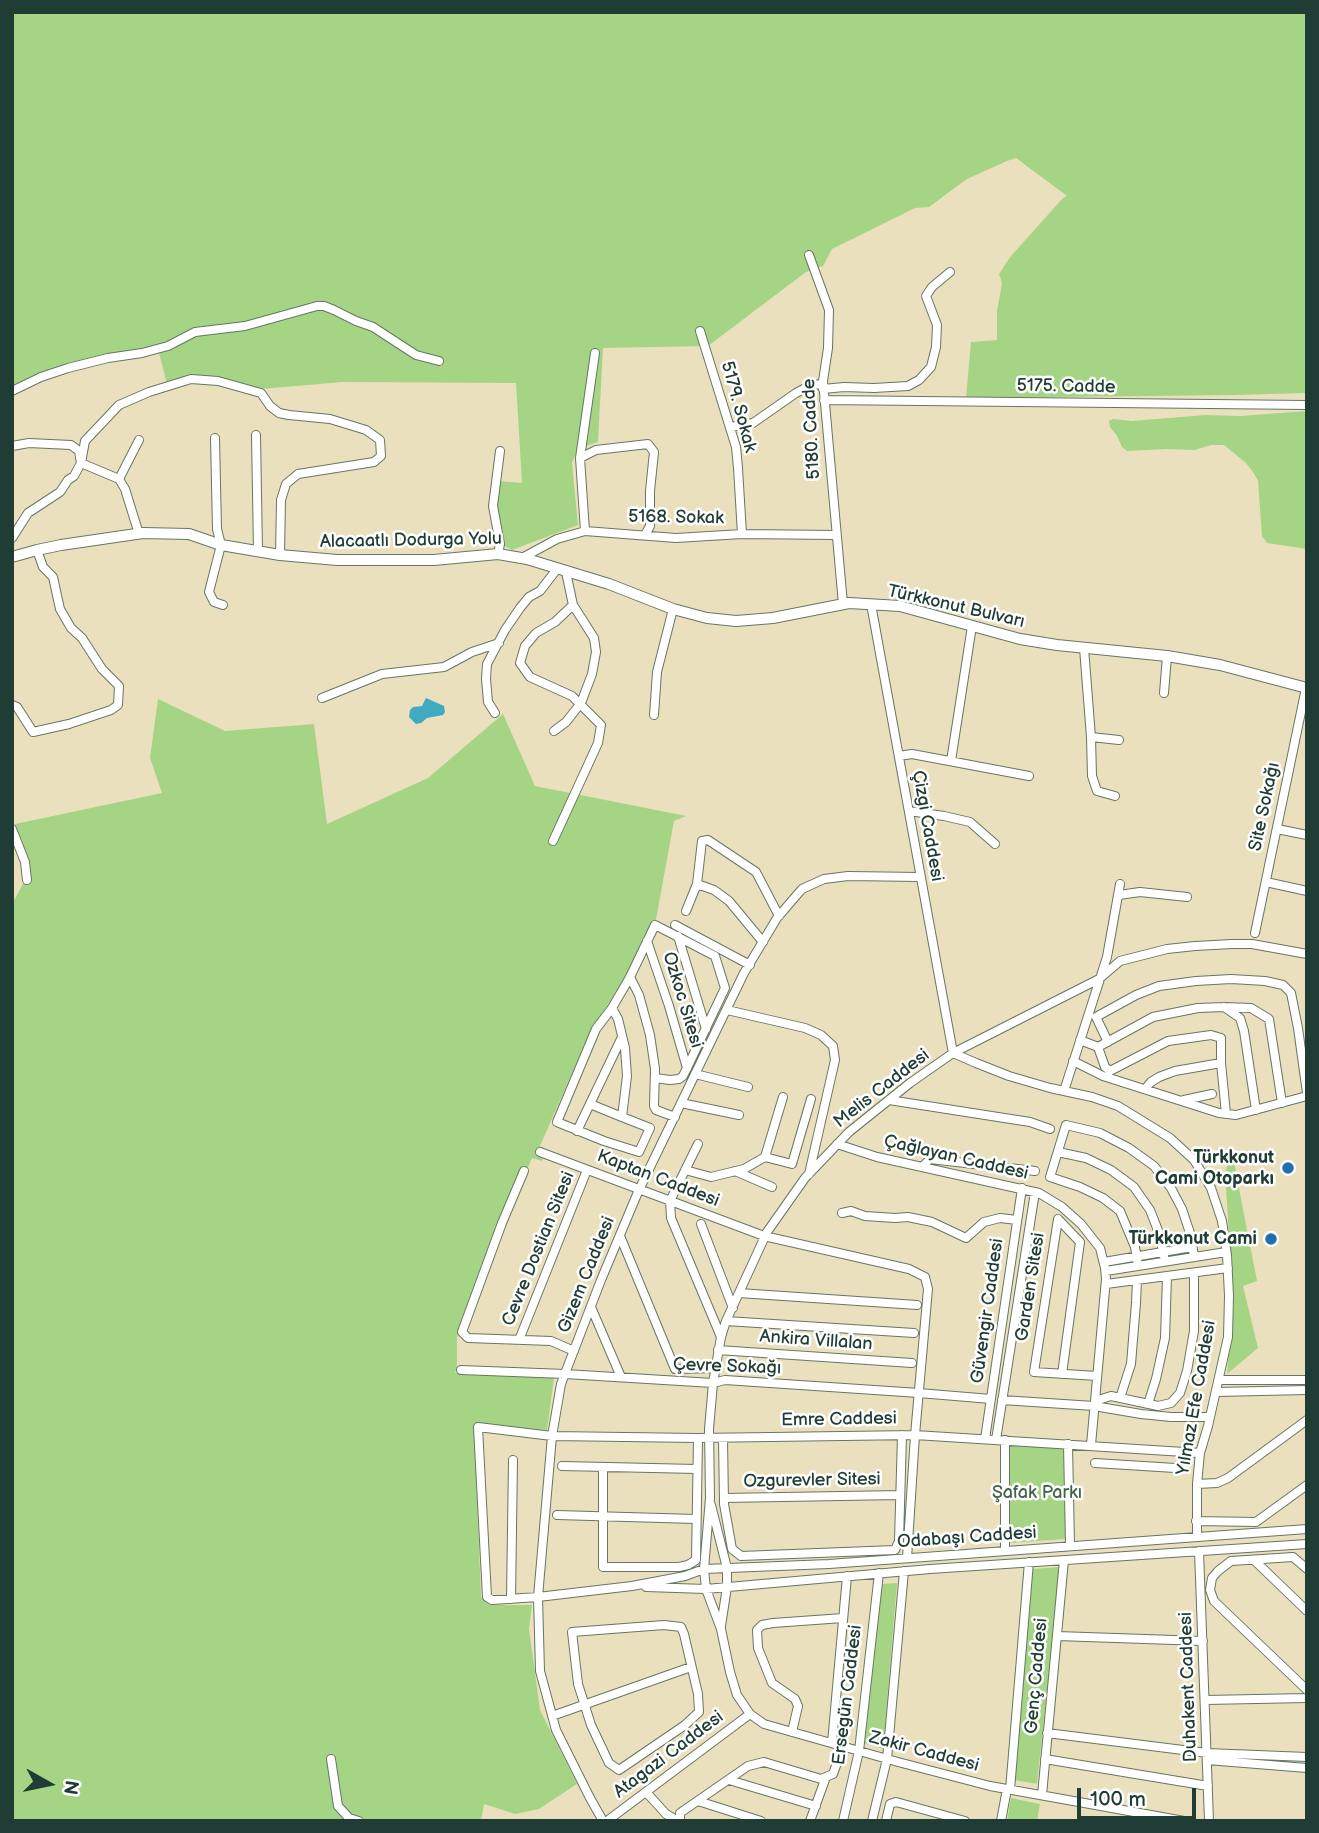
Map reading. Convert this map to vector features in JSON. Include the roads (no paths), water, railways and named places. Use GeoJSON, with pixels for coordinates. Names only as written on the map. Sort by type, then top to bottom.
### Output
{"type":"FeatureCollection","features":[{"type":"Feature","properties":{"kind":"street","name":"5180. Cadde"},"geometry":{"type":"LineString","coordinates":[[809,255],[829,310],[823,386],[842,604]]}},
{"type":"Feature","properties":{"kind":"street"},"geometry":{"type":"LineString","coordinates":[[731,427],[753,423],[796,393],[811,386],[874,388],[908,386],[919,380],[931,367],[936,347],[937,325],[926,296],[932,287],[950,272]]}},
{"type":"Feature","properties":{"kind":"street"},"geometry":{"type":"LineString","coordinates":[[12,391],[68,368],[168,346],[195,332],[245,326],[317,306],[324,306],[373,327],[416,355],[439,361]]}},
{"type":"Feature","properties":{"kind":"street","name":"5179. Sokak"},"geometry":{"type":"LineString","coordinates":[[700,331],[731,427],[738,468],[742,534]]}},
{"type":"Feature","properties":{"kind":"street"},"geometry":{"type":"LineString","coordinates":[[585,531],[580,458],[595,353]]}},
{"type":"Feature","properties":{"kind":"street"},"geometry":{"type":"LineString","coordinates":[[12,538],[28,513],[60,492],[74,476],[81,463],[85,440],[119,405],[191,379],[218,381],[251,389],[261,393],[279,413],[330,419],[366,430],[380,440],[381,456],[374,462],[298,474],[286,484],[281,500],[280,555]]}},
{"type":"Feature","properties":{"kind":"street","name":"5175. Cadde"},"geometry":{"type":"LineString","coordinates":[[824,400],[1307,405]]}},
{"type":"Feature","properties":{"kind":"street"},"geometry":{"type":"LineString","coordinates":[[256,435],[258,551]]}},
{"type":"Feature","properties":{"kind":"street"},"geometry":{"type":"LineString","coordinates":[[215,438],[217,529],[221,545],[209,592],[214,602],[223,605]]}},
{"type":"Feature","properties":{"kind":"street"},"geometry":{"type":"LineString","coordinates":[[119,479],[139,440]]}},
{"type":"Feature","properties":{"kind":"street"},"geometry":{"type":"LineString","coordinates":[[12,446],[29,443],[71,445],[79,451],[81,463]]}},
{"type":"Feature","properties":{"kind":"street"},"geometry":{"type":"LineString","coordinates":[[580,458],[596,450],[648,444],[654,452],[650,526],[645,536]]}},
{"type":"Feature","properties":{"kind":"street"},"geometry":{"type":"LineString","coordinates":[[498,554],[500,544],[493,506],[500,451]]}},
{"type":"Feature","properties":{"kind":"street"},"geometry":{"type":"LineString","coordinates":[[81,463],[119,479],[125,489],[139,534]]}},
{"type":"Feature","properties":{"kind":"street","name":"5168. Sokak"},"geometry":{"type":"LineString","coordinates":[[522,558],[557,539],[585,531],[676,538],[742,534],[836,535]]}},
{"type":"Feature","properties":{"kind":"street","name":"Alacaatlı Dodurga Yolu"},"geometry":{"type":"LineString","coordinates":[[12,557],[37,550],[139,534],[189,534],[221,545],[337,561],[434,560],[498,554],[522,558]]}},
{"type":"Feature","properties":{"kind":"street"},"geometry":{"type":"LineString","coordinates":[[12,705],[17,708],[33,732],[69,724],[111,710],[118,705],[119,686],[102,669],[82,638],[71,628],[60,609],[53,577],[43,567],[37,550]]}},
{"type":"Feature","properties":{"kind":"street","name":"Türkkonut Bulvarı"},"geometry":{"type":"LineString","coordinates":[[522,558],[609,584],[707,618],[736,621],[773,618],[849,603],[900,606],[1020,639],[1220,665],[1306,688]]}},
{"type":"Feature","properties":{"kind":"street"},"geometry":{"type":"LineString","coordinates":[[495,713],[488,702],[487,664],[520,608],[561,570],[573,605],[594,638],[596,652],[592,674],[581,703],[566,722],[554,731]]}},
{"type":"Feature","properties":{"kind":"street","name":"Çizgi Caddesi"},"geometry":{"type":"LineString","coordinates":[[871,604],[953,1053]]}},
{"type":"Feature","properties":{"kind":"street"},"geometry":{"type":"LineString","coordinates":[[553,841],[598,743],[601,725],[581,703],[563,691],[530,677],[520,663],[524,646],[536,633],[555,622],[573,605]]}},
{"type":"Feature","properties":{"kind":"street"},"geometry":{"type":"LineString","coordinates":[[654,715],[657,672],[673,608]]}},
{"type":"Feature","properties":{"kind":"street"},"geometry":{"type":"LineString","coordinates":[[951,761],[972,625]]}},
{"type":"Feature","properties":{"kind":"street"},"geometry":{"type":"LineString","coordinates":[[322,698],[382,674],[444,667],[472,652],[499,643]]}},
{"type":"Feature","properties":{"kind":"street"},"geometry":{"type":"LineString","coordinates":[[1084,648],[1092,776],[1097,790],[1115,796]]}},
{"type":"Feature","properties":{"kind":"street"},"geometry":{"type":"LineString","coordinates":[[1164,694],[1167,656]]}},
{"type":"Feature","properties":{"kind":"street","name":"Site Sokağı"},"geometry":{"type":"LineString","coordinates":[[1255,933],[1306,688]]}},
{"type":"Feature","properties":{"kind":"street"},"geometry":{"type":"LineString","coordinates":[[1091,737],[1119,740]]}},
{"type":"Feature","properties":{"kind":"street"},"geometry":{"type":"LineString","coordinates":[[899,756],[912,754],[1029,776]]}},
{"type":"Feature","properties":{"kind":"street"},"geometry":{"type":"LineString","coordinates":[[909,811],[970,822],[995,844]]}},
{"type":"Feature","properties":{"kind":"street"},"geometry":{"type":"LineString","coordinates":[[1277,829],[1307,835]]}},
{"type":"Feature","properties":{"kind":"street"},"geometry":{"type":"LineString","coordinates":[[12,830],[25,862],[27,880]]}},
{"type":"Feature","properties":{"kind":"street"},"geometry":{"type":"LineString","coordinates":[[687,911],[697,884],[702,841],[708,840],[757,872],[779,916]]}},
{"type":"Feature","properties":{"kind":"street","name":"Gizem Caddesi"},"geometry":{"type":"LineString","coordinates":[[605,1821],[590,1798],[556,1730],[540,1671],[538,1597],[552,1436],[561,1384],[640,1189],[727,1010],[779,916],[802,889],[824,879],[848,876],[920,877]]}},
{"type":"Feature","properties":{"kind":"street"},"geometry":{"type":"LineString","coordinates":[[1266,882],[1307,891]]}},
{"type":"Feature","properties":{"kind":"street"},"geometry":{"type":"LineString","coordinates":[[697,884],[714,890],[729,901],[763,942]]}},
{"type":"Feature","properties":{"kind":"street"},"geometry":{"type":"LineString","coordinates":[[1064,1091],[1107,957],[1120,884]]}},
{"type":"Feature","properties":{"kind":"street"},"geometry":{"type":"LineString","coordinates":[[1119,895],[1140,892],[1188,897]]}},
{"type":"Feature","properties":{"kind":"street","name":"Ozkoc Sitesi"},"geometry":{"type":"LineString","coordinates":[[577,1130],[557,1122],[596,1029],[612,1008],[655,925],[715,956],[725,988],[683,1076],[670,1080],[655,1079]]}},
{"type":"Feature","properties":{"kind":"street"},"geometry":{"type":"LineString","coordinates":[[675,925],[750,965]]}},
{"type":"Feature","properties":{"kind":"street","name":"Ozkoc Sitesi"},"geometry":{"type":"LineString","coordinates":[[678,936],[706,1029]]}},
{"type":"Feature","properties":{"kind":"street","name":"Ozkoc Sitesi"},"geometry":{"type":"LineString","coordinates":[[647,941],[687,1068]]}},
{"type":"Feature","properties":{"kind":"street","name":"Melis Caddesi"},"geometry":{"type":"LineString","coordinates":[[721,1629],[706,1589],[704,1569],[710,1498],[709,1438],[718,1350],[726,1321],[764,1236],[809,1174],[849,1132],[953,1053],[1099,979],[1120,961],[1195,946],[1252,944],[1307,954]]}},
{"type":"Feature","properties":{"kind":"street"},"geometry":{"type":"LineString","coordinates":[[629,977],[639,995],[650,1035],[655,1069],[654,1106],[656,1110],[675,1117]]}},
{"type":"Feature","properties":{"kind":"street"},"geometry":{"type":"LineString","coordinates":[[1073,1060],[1103,1076],[1226,1114],[1236,1115],[1307,1095],[1291,993],[1283,985],[1231,979],[1160,986],[1136,995],[1096,1017],[1108,1041]]}},
{"type":"Feature","properties":{"kind":"street"},"geometry":{"type":"LineString","coordinates":[[1224,1007],[1240,1018],[1256,1110]]}},
{"type":"Feature","properties":{"kind":"street"},"geometry":{"type":"LineString","coordinates":[[612,1008],[622,1037],[627,1076],[622,1117]]}},
{"type":"Feature","properties":{"kind":"street"},"geometry":{"type":"LineString","coordinates":[[1093,1046],[1153,1017],[1198,1008],[1251,1008],[1269,1019],[1282,1103]]}},
{"type":"Feature","properties":{"kind":"street"},"geometry":{"type":"LineString","coordinates":[[727,1010],[805,1028],[821,1035],[833,1046],[835,1060],[809,1174]]}},
{"type":"Feature","properties":{"kind":"street"},"geometry":{"type":"LineString","coordinates":[[1080,1040],[1093,1046],[1110,1071],[1168,1041],[1212,1035],[1220,1038],[1226,1114]]}},
{"type":"Feature","properties":{"kind":"street"},"geometry":{"type":"LineString","coordinates":[[590,1104],[650,1128],[639,1152],[604,1142],[577,1130],[622,1037]]}},
{"type":"Feature","properties":{"kind":"street","name":"Yılmaz Efe Caddesi"},"geometry":{"type":"LineString","coordinates":[[953,1053],[1009,1076],[1118,1106],[1170,1138],[1195,1160],[1211,1188],[1222,1221],[1226,1252],[1228,1337],[1200,1453],[1197,1537]]}},
{"type":"Feature","properties":{"kind":"street"},"geometry":{"type":"LineString","coordinates":[[1145,1089],[1159,1077],[1175,1071],[1221,1063]]}},
{"type":"Feature","properties":{"kind":"street"},"geometry":{"type":"LineString","coordinates":[[695,1074],[748,1087]]}},
{"type":"Feature","properties":{"kind":"street"},"geometry":{"type":"LineString","coordinates":[[1182,1101],[1212,1094]]}},
{"type":"Feature","properties":{"kind":"street"},"geometry":{"type":"LineString","coordinates":[[685,1170],[711,1177],[744,1169],[765,1157],[783,1097]]}},
{"type":"Feature","properties":{"kind":"street"},"geometry":{"type":"LineString","coordinates":[[765,1157],[792,1164],[811,1099]]}},
{"type":"Feature","properties":{"kind":"street"},"geometry":{"type":"LineString","coordinates":[[889,1100],[1030,1122],[1050,1129]]}},
{"type":"Feature","properties":{"kind":"street"},"geometry":{"type":"LineString","coordinates":[[681,1103],[738,1115]]}},
{"type":"Feature","properties":{"kind":"street"},"geometry":{"type":"LineString","coordinates":[[1138,1266],[1129,1229],[1120,1211],[1103,1198],[1050,1177],[1066,1125],[1100,1133],[1129,1148],[1154,1166],[1171,1188],[1182,1209],[1193,1252]]}},
{"type":"Feature","properties":{"kind":"street"},"geometry":{"type":"LineString","coordinates":[[698,1144],[670,1201],[671,1218],[721,1337]]}},
{"type":"Feature","properties":{"kind":"street","name":"Çağlayan Caddesi"},"geometry":{"type":"LineString","coordinates":[[837,1144],[877,1157],[1035,1192],[1062,1208],[1081,1224],[1100,1248],[1105,1266]]}},
{"type":"Feature","properties":{"kind":"street","name":"Kaptan Caddesi"},"geometry":{"type":"LineString","coordinates":[[540,1152],[764,1236],[909,1269],[925,1277],[928,1289],[919,1392]]}},
{"type":"Feature","properties":{"kind":"street"},"geometry":{"type":"LineString","coordinates":[[1058,1152],[1086,1158],[1111,1170],[1134,1187],[1150,1210],[1165,1257]]}},
{"type":"Feature","properties":{"kind":"street"},"geometry":{"type":"LineString","coordinates":[[922,1167],[930,1159],[1035,1171]]}},
{"type":"Feature","properties":{"kind":"street","name":"Cevre Dostian Sitesi"},"geometry":{"type":"LineString","coordinates":[[519,1340],[587,1170]]}},
{"type":"Feature","properties":{"kind":"street"},"geometry":{"type":"LineString","coordinates":[[524,1171],[461,1332],[468,1338],[551,1341],[574,1350]]}},
{"type":"Feature","properties":{"kind":"street"},"geometry":{"type":"LineString","coordinates":[[735,1171],[772,1187]]}},
{"type":"Feature","properties":{"kind":"street","name":"Güvengir Caddesi"},"geometry":{"type":"LineString","coordinates":[[985,1439],[1022,1188]]}},
{"type":"Feature","properties":{"kind":"street","name":"Güvengir Caddesi"},"geometry":{"type":"LineString","coordinates":[[1005,1551],[1002,1399],[1035,1192]]}},
{"type":"Feature","properties":{"kind":"street"},"geometry":{"type":"LineString","coordinates":[[842,1213],[908,1216],[932,1222],[969,1240],[984,1222],[1000,1218],[1017,1220]]}},
{"type":"Feature","properties":{"kind":"street","name":"Garden Sitesi"},"geometry":{"type":"LineString","coordinates":[[1062,1374],[1080,1242],[1058,1219],[1034,1372],[1062,1374],[1097,1376]]}},
{"type":"Feature","properties":{"kind":"street"},"geometry":{"type":"LineString","coordinates":[[701,1224],[733,1308]]}},
{"type":"Feature","properties":{"kind":"street"},"geometry":{"type":"LineString","coordinates":[[620,1236],[675,1369],[716,1368]]}},
{"type":"Feature","properties":{"kind":"street"},"geometry":{"type":"LineString","coordinates":[[1105,1266],[1138,1266],[1193,1252],[1226,1252]]}},
{"type":"Feature","properties":{"kind":"street"},"geometry":{"type":"LineString","coordinates":[[1105,1266],[1136,1255],[1165,1257]]}},
{"type":"Feature","properties":{"kind":"street"},"geometry":{"type":"LineString","coordinates":[[1091,1445],[1105,1266]]}},
{"type":"Feature","properties":{"kind":"street"},"geometry":{"type":"LineString","coordinates":[[1105,1284],[1227,1268]]}},
{"type":"Feature","properties":{"kind":"street"},"geometry":{"type":"LineString","coordinates":[[1095,1403],[1111,1396],[1158,1406],[1171,1403],[1180,1393],[1194,1331],[1194,1273]]}},
{"type":"Feature","properties":{"kind":"street"},"geometry":{"type":"LineString","coordinates":[[1148,1404],[1165,1338],[1167,1276]]}},
{"type":"Feature","properties":{"kind":"street"},"geometry":{"type":"LineString","coordinates":[[1120,1398],[1131,1364],[1137,1280]]}},
{"type":"Feature","properties":{"kind":"street"},"geometry":{"type":"LineString","coordinates":[[739,1293],[917,1305]]}},
{"type":"Feature","properties":{"kind":"street"},"geometry":{"type":"LineString","coordinates":[[591,1307],[621,1377]]}},
{"type":"Feature","properties":{"kind":"street","name":"Ankira Villalan"},"geometry":{"type":"LineString","coordinates":[[726,1321],[914,1334]]}},
{"type":"Feature","properties":{"kind":"street","name":"Ankira Villalan"},"geometry":{"type":"LineString","coordinates":[[718,1350],[912,1363]]}},
{"type":"Feature","properties":{"kind":"street","name":"Çevre Sokağı"},"geometry":{"type":"LineString","coordinates":[[461,1370],[713,1383],[726,1380],[991,1399]]}},
{"type":"Feature","properties":{"kind":"street"},"geometry":{"type":"LineString","coordinates":[[1219,1380],[1307,1380]]}},
{"type":"Feature","properties":{"kind":"street"},"geometry":{"type":"LineString","coordinates":[[1216,1392],[1307,1390]]}},
{"type":"Feature","properties":{"kind":"street"},"geometry":{"type":"LineString","coordinates":[[907,1558],[919,1392]]}},
{"type":"Feature","properties":{"kind":"street"},"geometry":{"type":"LineString","coordinates":[[1002,1399],[1095,1403],[1140,1414],[1210,1417]]}},
{"type":"Feature","properties":{"kind":"street"},"geometry":{"type":"LineString","coordinates":[[1197,1484],[1217,1483],[1228,1478],[1307,1420]]}},
{"type":"Feature","properties":{"kind":"street","name":"Emre Caddesi"},"geometry":{"type":"LineString","coordinates":[[511,1599],[492,1600],[487,1597],[478,1427],[552,1436],[723,1438],[915,1435],[1200,1453]]}},
{"type":"Feature","properties":{"kind":"street","name":"Ozgurevler Sitesi"},"geometry":{"type":"LineString","coordinates":[[723,1438],[724,1498],[732,1549],[741,1556],[895,1550],[899,1541],[902,1435]]}},
{"type":"Feature","properties":{"kind":"street"},"geometry":{"type":"LineString","coordinates":[[603,1467],[603,1567],[688,1565],[695,1560],[698,1438]]}},
{"type":"Feature","properties":{"kind":"street"},"geometry":{"type":"LineString","coordinates":[[1068,1444],[1070,1546]]}},
{"type":"Feature","properties":{"kind":"street"},"geometry":{"type":"LineString","coordinates":[[1140,1466],[1142,1449]]}},
{"type":"Feature","properties":{"kind":"street"},"geometry":{"type":"LineString","coordinates":[[511,1599],[513,1460]]}},
{"type":"Feature","properties":{"kind":"street"},"geometry":{"type":"LineString","coordinates":[[1095,1463],[1175,1468]]}},
{"type":"Feature","properties":{"kind":"street"},"geometry":{"type":"LineString","coordinates":[[562,1466],[697,1469]]}},
{"type":"Feature","properties":{"kind":"street"},"geometry":{"type":"LineString","coordinates":[[1196,1521],[1256,1522],[1307,1485]]}},
{"type":"Feature","properties":{"kind":"street","name":"Ozgurevler Sitesi"},"geometry":{"type":"LineString","coordinates":[[724,1498],[900,1495]]}},
{"type":"Feature","properties":{"kind":"street","name":"Melis Caddesi"},"geometry":{"type":"LineString","coordinates":[[710,1498],[727,1567],[721,1629]]}},
{"type":"Feature","properties":{"kind":"street"},"geometry":{"type":"LineString","coordinates":[[557,1515],[696,1519]]}},
{"type":"Feature","properties":{"kind":"street","name":"Odabaşı Caddesi"},"geometry":{"type":"LineString","coordinates":[[511,1599],[632,1586],[685,1576],[704,1569],[829,1564],[1307,1529]]}},
{"type":"Feature","properties":{"kind":"street","name":"Odabaşı Caddesi"},"geometry":{"type":"LineString","coordinates":[[632,1586],[706,1589],[904,1571],[1307,1544]]}},
{"type":"Feature","properties":{"kind":"street","name":"Duhakent Caddesi"},"geometry":{"type":"LineString","coordinates":[[1199,1551],[1209,1821]]}},
{"type":"Feature","properties":{"kind":"street"},"geometry":{"type":"LineString","coordinates":[[1307,1569],[1293,1557],[1231,1561],[1212,1578],[1210,1590],[1214,1601],[1307,1690]]}},
{"type":"Feature","properties":{"kind":"street","name":"Genç Caddesi"},"geometry":{"type":"LineString","coordinates":[[1042,1795],[1064,1560]]}},
{"type":"Feature","properties":{"kind":"street"},"geometry":{"type":"LineString","coordinates":[[1254,1560],[1307,1611]]}},
{"type":"Feature","properties":{"kind":"street","name":"Genç Caddesi"},"geometry":{"type":"LineString","coordinates":[[1001,1821],[1009,1789],[1029,1562]]}},
{"type":"Feature","properties":{"kind":"street"},"geometry":{"type":"LineString","coordinates":[[747,1566],[748,1586]]}},
{"type":"Feature","properties":{"kind":"street"},"geometry":{"type":"LineString","coordinates":[[872,1821],[887,1759],[904,1571]]}},
{"type":"Feature","properties":{"kind":"street","name":"Ersegün Caddesi"},"geometry":{"type":"LineString","coordinates":[[844,1821],[859,1751],[879,1573]]}},
{"type":"Feature","properties":{"kind":"street"},"geometry":{"type":"LineString","coordinates":[[832,1743],[847,1576]]}},
{"type":"Feature","properties":{"kind":"street"},"geometry":{"type":"LineString","coordinates":[[792,1732],[798,1706],[795,1699],[772,1683],[758,1648],[757,1630],[762,1625],[773,1623],[843,1618]]}},
{"type":"Feature","properties":{"kind":"street"},"geometry":{"type":"LineString","coordinates":[[664,1625],[681,1627],[698,1694],[699,1712],[685,1725],[619,1770],[609,1763],[584,1705],[578,1684],[572,1632],[664,1625]]}},
{"type":"Feature","properties":{"kind":"street"},"geometry":{"type":"LineString","coordinates":[[721,1629],[737,1695],[750,1714]]}},
{"type":"Feature","properties":{"kind":"street"},"geometry":{"type":"LineString","coordinates":[[1057,1636],[1203,1641]]}},
{"type":"Feature","properties":{"kind":"street"},"geometry":{"type":"LineString","coordinates":[[552,1716],[691,1667]]}},
{"type":"Feature","properties":{"kind":"street"},"geometry":{"type":"LineString","coordinates":[[1205,1700],[1307,1698]]}},
{"type":"Feature","properties":{"kind":"street","name":"Zakir Caddesi"},"geometry":{"type":"LineString","coordinates":[[750,1714],[764,1724],[887,1759],[1009,1789],[1184,1821]]}},
{"type":"Feature","properties":{"kind":"street","name":"Atagazi Caddesi"},"geometry":{"type":"LineString","coordinates":[[605,1821],[750,1714]]}},
{"type":"Feature","properties":{"kind":"street"},"geometry":{"type":"LineString","coordinates":[[1048,1733],[1307,1768]]}},
{"type":"Feature","properties":{"kind":"street"},"geometry":{"type":"LineString","coordinates":[[646,1792],[666,1814],[679,1821],[680,1813],[748,1766],[764,1762],[821,1779],[834,1774],[843,1746]]}},
{"type":"Feature","properties":{"kind":"street"},"geometry":{"type":"LineString","coordinates":[[1207,1756],[1307,1758]]}},
{"type":"Feature","properties":{"kind":"street"},"geometry":{"type":"LineString","coordinates":[[331,1759],[338,1806],[349,1818],[359,1821]]}},
{"type":"Feature","properties":{"kind":"street"},"geometry":{"type":"LineString","coordinates":[[1045,1759],[1208,1786]]}},
{"type":"Feature","properties":{"kind":"street"},"geometry":{"type":"LineString","coordinates":[[810,1821],[826,1777]]}},
{"type":"Feature","properties":{"kind":"street"},"geometry":{"type":"LineString","coordinates":[[729,1780],[816,1806]]}},
{"type":"Feature","properties":{"kind":"street"},"geometry":{"type":"LineString","coordinates":[[698,1801],[761,1821]]}},
{"type":"Feature","properties":{"kind":"street"},"geometry":{"type":"LineString","coordinates":[[886,1821],[890,1804],[896,1802],[965,1821]]}},
{"type":"Feature","properties":{"kind":"water"},"geometry":{"type":"Polygon","coordinates":[[[426,698],[444,706],[445,712],[416,724],[409,717],[410,710],[422,706],[426,698]]]}},
{"type":"Feature","properties":{"kind":"place","name":"Türkkonut Cami Otoparkı"},"geometry":{"type":"Point","coordinates":[1288,1168]}},
{"type":"Feature","properties":{"kind":"place","name":"Türkkonut Cami"},"geometry":{"type":"Point","coordinates":[1271,1239]}},
{"type":"Feature","properties":{"kind":"park label","name":"Şafak Parkı"},"geometry":{"type":"Point","coordinates":[1037,1493]}}]}
